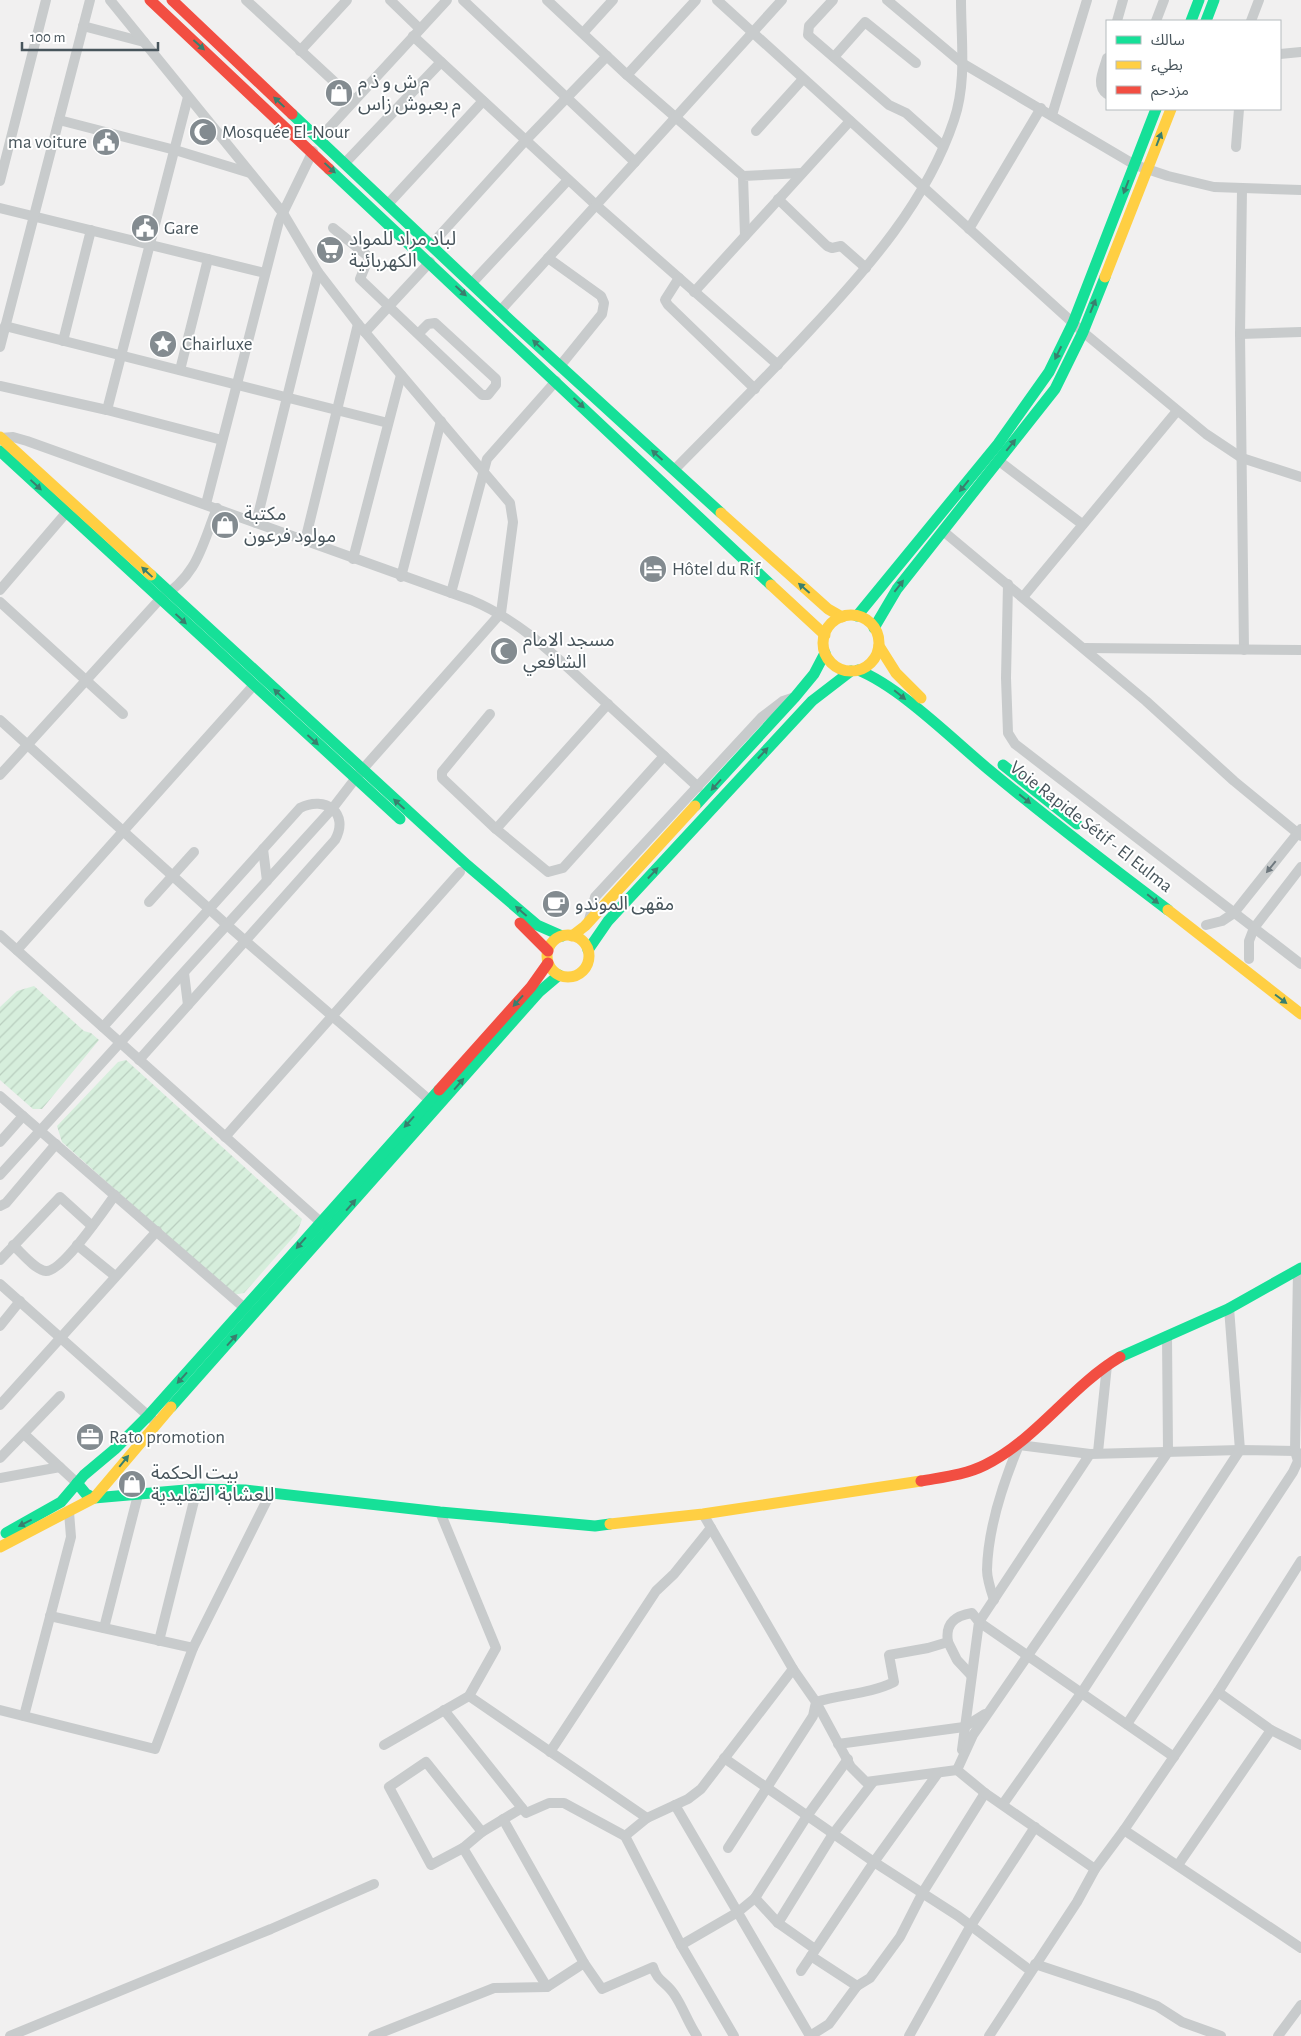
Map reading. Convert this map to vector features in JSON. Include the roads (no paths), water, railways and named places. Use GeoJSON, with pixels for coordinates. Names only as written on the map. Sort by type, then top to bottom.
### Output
{"type":"FeatureCollection","features":[{"type":"Feature","properties":{"kind":"main road"},"geometry":{"type":"LineString","coordinates":[[150,0],[825,635]]}},
{"type":"Feature","properties":{"kind":"main road"},"geometry":{"type":"LineString","coordinates":[[172,0],[500,311],[788,575],[828,609],[842,617]]}},
{"type":"Feature","properties":{"kind":"main road"},"geometry":{"type":"LineString","coordinates":[[1191,20],[1199,0]]}},
{"type":"Feature","properties":{"kind":"main road"},"geometry":{"type":"LineString","coordinates":[[1206,20],[1214,0]]}},
{"type":"Feature","properties":{"kind":"main road"},"geometry":{"type":"LineString","coordinates":[[858,616],[998,444],[1048,372],[1073,323],[1156,110]]}},
{"type":"Feature","properties":{"kind":"main road"},"geometry":{"type":"LineString","coordinates":[[874,628],[896,589],[1055,389],[1083,332],[1171,110]]}},
{"type":"Feature","properties":{"kind":"main road"},"geometry":{"type":"LineString","coordinates":[[0,438],[165,596],[358,774],[460,872],[532,933],[548,957],[559,975],[570,977],[580,973],[587,964],[588,950],[608,920],[812,701],[830,685],[872,661],[879,646],[874,628],[858,616],[842,617],[835,621],[825,635],[825,654],[814,674],[795,697],[588,922],[567,936],[553,942],[548,957],[531,987],[329,1230],[254,1316],[152,1419],[91,1468],[53,1515],[0,1547]]}},
{"type":"Feature","properties":{"kind":"main road"},"geometry":{"type":"LineString","coordinates":[[0,452],[66,513],[165,596],[253,686],[533,922],[582,941],[588,950]]}},
{"type":"Feature","properties":{"kind":"main road","name":"Voie Rapide Sétif - El Eulma"},"geometry":{"type":"LineString","coordinates":[[879,646],[908,686],[990,755],[1088,832]]}},
{"type":"Feature","properties":{"kind":"main road"},"geometry":{"type":"LineString","coordinates":[[825,654],[835,666],[855,670]]}},
{"type":"Feature","properties":{"kind":"main road","name":"Voie Rapide Sétif - El Eulma"},"geometry":{"type":"LineString","coordinates":[[855,670],[873,676],[897,693],[1028,802],[1301,1014]]}},
{"type":"Feature","properties":{"kind":"main road","name":"Voie Rapide Sétif - El Eulma"},"geometry":{"type":"LineString","coordinates":[[1151,882],[1279,981]]}},
{"type":"Feature","properties":{"kind":"main road"},"geometry":{"type":"LineString","coordinates":[[0,1536],[53,1515],[69,1512],[94,1498],[107,1484],[152,1419],[244,1308],[319,1222],[434,1104],[539,992],[559,975]]}},
{"type":"Feature","properties":{"kind":"main road"},"geometry":{"type":"LineString","coordinates":[[77,1483],[82,1491],[94,1498],[197,1489],[271,1492],[440,1512],[595,1526],[703,1514],[959,1474],[990,1464],[1019,1445],[1107,1365],[1229,1308],[1299,1269]]}},
{"type":"Feature","properties":{"kind":"main road"},"geometry":{"type":"LineString","coordinates":[[91,1468],[102,1475],[107,1484]]}},
{"type":"Feature","properties":{"kind":"street"},"geometry":{"type":"LineString","coordinates":[[0,181],[46,0]]}},
{"type":"Feature","properties":{"kind":"street"},"geometry":{"type":"LineString","coordinates":[[0,347],[90,0]]}},
{"type":"Feature","properties":{"kind":"street"},"geometry":{"type":"LineString","coordinates":[[0,1175],[332,809],[358,774],[500,613],[506,581],[512,511],[510,503],[362,328],[318,272],[283,213],[110,0]]}},
{"type":"Feature","properties":{"kind":"street"},"geometry":{"type":"LineString","coordinates":[[300,51],[347,0]]}},
{"type":"Feature","properties":{"kind":"street"},"geometry":{"type":"LineString","coordinates":[[390,0],[441,62],[568,180],[778,365]]}},
{"type":"Feature","properties":{"kind":"street"},"geometry":{"type":"LineString","coordinates":[[319,138],[447,0]]}},
{"type":"Feature","properties":{"kind":"street"},"geometry":{"type":"LineString","coordinates":[[462,0],[635,162]]}},
{"type":"Feature","properties":{"kind":"street"},"geometry":{"type":"LineString","coordinates":[[547,0],[627,75],[743,176],[802,173]]}},
{"type":"Feature","properties":{"kind":"street"},"geometry":{"type":"LineString","coordinates":[[582,33],[613,0]]}},
{"type":"Feature","properties":{"kind":"street"},"geometry":{"type":"LineString","coordinates":[[627,75],[696,0]]}},
{"type":"Feature","properties":{"kind":"street"},"geometry":{"type":"LineString","coordinates":[[717,0],[752,34],[1083,332],[1177,411],[1215,442],[1242,458],[1301,477]]}},
{"type":"Feature","properties":{"kind":"street"},"geometry":{"type":"LineString","coordinates":[[500,311],[782,0]]}},
{"type":"Feature","properties":{"kind":"street"},"geometry":{"type":"LineString","coordinates":[[833,0],[807,31],[808,35],[889,105],[906,113],[943,146]]}},
{"type":"Feature","properties":{"kind":"street"},"geometry":{"type":"LineString","coordinates":[[887,0],[962,63],[1135,165],[1147,170],[1214,187],[1301,190]]}},
{"type":"Feature","properties":{"kind":"street"},"geometry":{"type":"LineString","coordinates":[[674,470],[778,365],[866,268],[894,232],[923,187],[954,120],[962,75],[961,0]]}},
{"type":"Feature","properties":{"kind":"street"},"geometry":{"type":"LineString","coordinates":[[1052,115],[1087,0]]}},
{"type":"Feature","properties":{"kind":"street"},"geometry":{"type":"LineString","coordinates":[[1117,20],[1123,0]]}},
{"type":"Feature","properties":{"kind":"street"},"geometry":{"type":"LineString","coordinates":[[1156,20],[1164,0]]}},
{"type":"Feature","properties":{"kind":"street"},"geometry":{"type":"LineString","coordinates":[[1251,20],[1259,0]]}},
{"type":"Feature","properties":{"kind":"street"},"geometry":{"type":"LineString","coordinates":[[250,2],[354,100]]}},
{"type":"Feature","properties":{"kind":"street"},"geometry":{"type":"LineString","coordinates":[[834,57],[865,22],[916,63]]}},
{"type":"Feature","properties":{"kind":"street"},"geometry":{"type":"LineString","coordinates":[[84,26],[144,42]]}},
{"type":"Feature","properties":{"kind":"street"},"geometry":{"type":"LineString","coordinates":[[1281,54],[1301,52]]}},
{"type":"Feature","properties":{"kind":"street"},"geometry":{"type":"LineString","coordinates":[[431,245],[525,141],[607,56]]}},
{"type":"Feature","properties":{"kind":"street"},"geometry":{"type":"LineString","coordinates":[[345,163],[441,62]]}},
{"type":"Feature","properties":{"kind":"street"},"geometry":{"type":"LineString","coordinates":[[1106,62],[1100,85],[1101,90],[1106,93]]}},
{"type":"Feature","properties":{"kind":"street"},"geometry":{"type":"LineString","coordinates":[[756,131],[803,79]]}},
{"type":"Feature","properties":{"kind":"street"},"geometry":{"type":"LineString","coordinates":[[107,410],[188,97]]}},
{"type":"Feature","properties":{"kind":"street"},"geometry":{"type":"LineString","coordinates":[[388,204],[483,101]]}},
{"type":"Feature","properties":{"kind":"street"},"geometry":{"type":"LineString","coordinates":[[969,229],[1041,108]]}},
{"type":"Feature","properties":{"kind":"street"},"geometry":{"type":"LineString","coordinates":[[1236,147],[1239,110]]}},
{"type":"Feature","properties":{"kind":"street"},"geometry":{"type":"LineString","coordinates":[[59,120],[175,150],[250,173]]}},
{"type":"Feature","properties":{"kind":"street"},"geometry":{"type":"LineString","coordinates":[[694,292],[850,121]]}},
{"type":"Feature","properties":{"kind":"street"},"geometry":{"type":"LineString","coordinates":[[206,504],[265,273],[283,213],[313,152]]}},
{"type":"Feature","properties":{"kind":"street"},"geometry":{"type":"LineString","coordinates":[[743,176],[745,236]]}},
{"type":"Feature","properties":{"kind":"street"},"geometry":{"type":"LineString","coordinates":[[472,284],[568,180]]}},
{"type":"Feature","properties":{"kind":"street"},"geometry":{"type":"LineString","coordinates":[[1242,189],[1240,334],[1244,650]]}},
{"type":"Feature","properties":{"kind":"street"},"geometry":{"type":"LineString","coordinates":[[778,199],[827,246],[832,248],[841,246],[866,268]]}},
{"type":"Feature","properties":{"kind":"street"},"geometry":{"type":"LineString","coordinates":[[0,208],[265,273]]}},
{"type":"Feature","properties":{"kind":"street"},"geometry":{"type":"LineString","coordinates":[[332,228],[369,257],[368,264],[360,279],[388,307],[482,395],[488,395],[496,385],[496,379],[435,322],[428,324],[418,334]]}},
{"type":"Feature","properties":{"kind":"street"},"geometry":{"type":"LineString","coordinates":[[63,341],[91,230]]}},
{"type":"Feature","properties":{"kind":"street"},"geometry":{"type":"LineString","coordinates":[[548,258],[601,296],[604,303],[602,314],[560,366]]}},
{"type":"Feature","properties":{"kind":"street"},"geometry":{"type":"LineString","coordinates":[[180,370],[208,259]]}},
{"type":"Feature","properties":{"kind":"street"},"geometry":{"type":"LineString","coordinates":[[305,541],[338,411],[362,328],[388,307],[430,262]]}},
{"type":"Feature","properties":{"kind":"street"},"geometry":{"type":"LineString","coordinates":[[256,523],[318,272]]}},
{"type":"Feature","properties":{"kind":"street"},"geometry":{"type":"LineString","coordinates":[[679,278],[665,300],[668,306],[755,388]]}},
{"type":"Feature","properties":{"kind":"street"},"geometry":{"type":"LineString","coordinates":[[6,326],[388,424]]}},
{"type":"Feature","properties":{"kind":"street"},"geometry":{"type":"LineString","coordinates":[[1240,334],[1301,332]]}},
{"type":"Feature","properties":{"kind":"street"},"geometry":{"type":"LineString","coordinates":[[353,559],[401,375]]}},
{"type":"Feature","properties":{"kind":"street"},"geometry":{"type":"LineString","coordinates":[[451,593],[487,459],[556,381]]}},
{"type":"Feature","properties":{"kind":"street"},"geometry":{"type":"LineString","coordinates":[[0,386],[107,410],[222,440]]}},
{"type":"Feature","properties":{"kind":"street"},"geometry":{"type":"LineString","coordinates":[[1022,597],[1177,411]]}},
{"type":"Feature","properties":{"kind":"street"},"geometry":{"type":"LineString","coordinates":[[401,577],[441,421]]}},
{"type":"Feature","properties":{"kind":"street"},"geometry":{"type":"LineString","coordinates":[[0,438],[13,437],[27,440],[217,508],[401,577],[451,593],[500,613],[522,627],[698,786]]}},
{"type":"Feature","properties":{"kind":"street"},"geometry":{"type":"LineString","coordinates":[[999,461],[1082,524]]}},
{"type":"Feature","properties":{"kind":"street"},"geometry":{"type":"LineString","coordinates":[[0,775],[165,596],[181,585],[193,569],[217,508]]}},
{"type":"Feature","properties":{"kind":"street"},"geometry":{"type":"LineString","coordinates":[[0,590],[66,513]]}},
{"type":"Feature","properties":{"kind":"street"},"geometry":{"type":"LineString","coordinates":[[944,530],[1146,700],[1234,781],[1300,833],[1234,913],[1222,921],[1206,925]]}},
{"type":"Feature","properties":{"kind":"street"},"geometry":{"type":"LineString","coordinates":[[1008,584],[1006,678],[1008,733],[1015,744],[1301,964]]}},
{"type":"Feature","properties":{"kind":"street"},"geometry":{"type":"LineString","coordinates":[[0,602],[123,714]]}},
{"type":"Feature","properties":{"kind":"street"},"geometry":{"type":"LineString","coordinates":[[1084,648],[1301,650]]}},
{"type":"Feature","properties":{"kind":"street"},"geometry":{"type":"LineString","coordinates":[[17,950],[253,686]]}},
{"type":"Feature","properties":{"kind":"street"},"geometry":{"type":"LineString","coordinates":[[588,922],[596,897],[698,786],[762,717],[783,700],[795,697]]}},
{"type":"Feature","properties":{"kind":"street"},"geometry":{"type":"LineString","coordinates":[[496,829],[608,704]]}},
{"type":"Feature","properties":{"kind":"street"},"geometry":{"type":"LineString","coordinates":[[490,714],[442,772],[445,783],[548,872],[554,872],[563,868],[664,756]]}},
{"type":"Feature","properties":{"kind":"street"},"geometry":{"type":"LineString","coordinates":[[0,720],[227,925],[434,1104]]}},
{"type":"Feature","properties":{"kind":"street"},"geometry":{"type":"LineString","coordinates":[[103,1027],[300,808],[316,802],[332,809],[337,814],[340,824],[335,840],[139,1060]]}},
{"type":"Feature","properties":{"kind":"street"},"geometry":{"type":"LineString","coordinates":[[263,850],[267,881]]}},
{"type":"Feature","properties":{"kind":"street"},"geometry":{"type":"LineString","coordinates":[[149,902],[194,852]]}},
{"type":"Feature","properties":{"kind":"street"},"geometry":{"type":"LineString","coordinates":[[1249,959],[1249,941],[1254,928],[1301,867]]}},
{"type":"Feature","properties":{"kind":"street"},"geometry":{"type":"LineString","coordinates":[[225,1137],[460,872]]}},
{"type":"Feature","properties":{"kind":"street"},"geometry":{"type":"LineString","coordinates":[[0,935],[329,1230]]}},
{"type":"Feature","properties":{"kind":"street"},"geometry":{"type":"LineString","coordinates":[[184,973],[188,1005]]}},
{"type":"Feature","properties":{"kind":"street"},"geometry":{"type":"LineString","coordinates":[[0,1096],[254,1316]]}},
{"type":"Feature","properties":{"kind":"street"},"geometry":{"type":"LineString","coordinates":[[0,1142],[23,1116]]}},
{"type":"Feature","properties":{"kind":"street"},"geometry":{"type":"LineString","coordinates":[[0,1206],[6,1203],[56,1144]]}},
{"type":"Feature","properties":{"kind":"street"},"geometry":{"type":"LineString","coordinates":[[13,1245],[41,1269],[47,1271],[56,1268],[77,1245],[115,1195]]}},
{"type":"Feature","properties":{"kind":"street"},"geometry":{"type":"LineString","coordinates":[[0,1260],[60,1198],[92,1226]]}},
{"type":"Feature","properties":{"kind":"street"},"geometry":{"type":"LineString","coordinates":[[0,1405],[114,1276],[157,1231]]}},
{"type":"Feature","properties":{"kind":"street"},"geometry":{"type":"LineString","coordinates":[[77,1245],[114,1276]]}},
{"type":"Feature","properties":{"kind":"street"},"geometry":{"type":"LineString","coordinates":[[1127,1724],[1293,1472],[1298,1461],[1299,1269]]}},
{"type":"Feature","properties":{"kind":"street"},"geometry":{"type":"LineString","coordinates":[[0,1284],[152,1419]]}},
{"type":"Feature","properties":{"kind":"street"},"geometry":{"type":"LineString","coordinates":[[0,1326],[20,1301]]}},
{"type":"Feature","properties":{"kind":"street"},"geometry":{"type":"LineString","coordinates":[[1003,1804],[1082,1692],[1240,1450],[1229,1308]]}},
{"type":"Feature","properties":{"kind":"street"},"geometry":{"type":"LineString","coordinates":[[961,1757],[973,1735],[1030,1655],[1168,1452],[1167,1336]]}},
{"type":"Feature","properties":{"kind":"street"},"geometry":{"type":"LineString","coordinates":[[957,1770],[961,1757],[964,1727],[972,1686],[970,1675],[979,1636],[979,1622],[1094,1453],[1107,1365]]}},
{"type":"Feature","properties":{"kind":"street"},"geometry":{"type":"LineString","coordinates":[[0,1458],[60,1396]]}},
{"type":"Feature","properties":{"kind":"street"},"geometry":{"type":"LineString","coordinates":[[24,1434],[77,1483]]}},
{"type":"Feature","properties":{"kind":"street"},"geometry":{"type":"LineString","coordinates":[[994,1600],[987,1571],[990,1547],[1003,1484],[1019,1445],[1094,1453],[1240,1450],[1298,1453]]}},
{"type":"Feature","properties":{"kind":"street"},"geometry":{"type":"LineString","coordinates":[[0,1478],[60,1467]]}},
{"type":"Feature","properties":{"kind":"street"},"geometry":{"type":"LineString","coordinates":[[159,1641],[197,1489]]}},
{"type":"Feature","properties":{"kind":"street"},"geometry":{"type":"LineString","coordinates":[[0,1710],[155,1749],[193,1648],[271,1492]]}},
{"type":"Feature","properties":{"kind":"street"},"geometry":{"type":"LineString","coordinates":[[104,1628],[138,1495]]}},
{"type":"Feature","properties":{"kind":"street"},"geometry":{"type":"LineString","coordinates":[[24,1716],[71,1537],[69,1512]]}},
{"type":"Feature","properties":{"kind":"street"},"geometry":{"type":"LineString","coordinates":[[384,1745],[469,1696],[496,1648],[440,1512]]}},
{"type":"Feature","properties":{"kind":"street"},"geometry":{"type":"LineString","coordinates":[[703,1514],[793,1669],[816,1702],[838,1744],[859,1777],[866,1782],[873,1782],[957,1770],[985,1793],[1095,1869]]}},
{"type":"Feature","properties":{"kind":"street"},"geometry":{"type":"LineString","coordinates":[[550,1752],[656,1591],[674,1574],[711,1528]]}},
{"type":"Feature","properties":{"kind":"street"},"geometry":{"type":"LineString","coordinates":[[990,2036],[1077,1902],[1095,1869],[1124,1830],[1218,1692],[1301,1561]]}},
{"type":"Feature","properties":{"kind":"street"},"geometry":{"type":"LineString","coordinates":[[970,1675],[957,1660],[948,1642],[946,1630],[950,1623],[972,1613],[979,1622],[1030,1655],[1174,1757]]}},
{"type":"Feature","properties":{"kind":"street"},"geometry":{"type":"LineString","coordinates":[[50,1616],[193,1648]]}},
{"type":"Feature","properties":{"kind":"street"},"geometry":{"type":"LineString","coordinates":[[816,1702],[840,1695],[878,1690],[894,1682],[889,1655],[928,1648],[948,1642]]}},
{"type":"Feature","properties":{"kind":"street"},"geometry":{"type":"LineString","coordinates":[[626,1836],[647,1818],[675,1805],[701,1789],[793,1669]]}},
{"type":"Feature","properties":{"kind":"street"},"geometry":{"type":"LineString","coordinates":[[1218,1692],[1271,1730],[1301,1745]]}},
{"type":"Feature","properties":{"kind":"street"},"geometry":{"type":"LineString","coordinates":[[469,1696],[647,1818]]}},
{"type":"Feature","properties":{"kind":"street"},"geometry":{"type":"LineString","coordinates":[[728,1848],[813,1716],[816,1702]]}},
{"type":"Feature","properties":{"kind":"street"},"geometry":{"type":"LineString","coordinates":[[444,1710],[526,1813],[549,1803],[564,1803],[626,1836],[681,1945],[734,2036]]}},
{"type":"Feature","properties":{"kind":"street"},"geometry":{"type":"LineString","coordinates":[[838,1744],[964,1727],[990,1711]]}},
{"type":"Feature","properties":{"kind":"street"},"geometry":{"type":"LineString","coordinates":[[1178,1865],[1271,1730]]}},
{"type":"Feature","properties":{"kind":"street"},"geometry":{"type":"LineString","coordinates":[[724,1758],[874,1862],[923,1892],[970,1927],[1033,1968],[1131,1996],[1157,2006],[1182,2022],[1221,2036]]}},
{"type":"Feature","properties":{"kind":"street"},"geometry":{"type":"LineString","coordinates":[[681,1945],[738,1912],[755,1898],[807,1816],[848,1759]]}},
{"type":"Feature","properties":{"kind":"street"},"geometry":{"type":"LineString","coordinates":[[482,1832],[426,1762],[389,1787],[431,1865],[463,1848],[482,1832],[522,1808]]}},
{"type":"Feature","properties":{"kind":"street"},"geometry":{"type":"LineString","coordinates":[[801,1972],[874,1862],[938,1773]]}},
{"type":"Feature","properties":{"kind":"street"},"geometry":{"type":"LineString","coordinates":[[778,1923],[833,1834],[873,1782]]}},
{"type":"Feature","properties":{"kind":"street"},"geometry":{"type":"LineString","coordinates":[[675,1805],[810,2036],[828,2024],[857,1986],[870,1978],[900,1937],[923,1892],[985,1793]]}},
{"type":"Feature","properties":{"kind":"street"},"geometry":{"type":"LineString","coordinates":[[503,1819],[584,1963],[602,1989],[653,1967],[656,1977],[668,1986],[675,1996],[688,2023],[697,2036]]}},
{"type":"Feature","properties":{"kind":"street"},"geometry":{"type":"LineString","coordinates":[[909,2036],[970,1927],[1035,1827]]}},
{"type":"Feature","properties":{"kind":"street"},"geometry":{"type":"LineString","coordinates":[[1124,1830],[1301,1948]]}},
{"type":"Feature","properties":{"kind":"street"},"geometry":{"type":"LineString","coordinates":[[463,1848],[547,1987]]}},
{"type":"Feature","properties":{"kind":"street"},"geometry":{"type":"LineString","coordinates":[[10,2036],[271,1929],[374,1884]]}},
{"type":"Feature","properties":{"kind":"street"},"geometry":{"type":"LineString","coordinates":[[755,1898],[778,1923],[813,1953],[857,1986]]}},
{"type":"Feature","properties":{"kind":"street"},"geometry":{"type":"LineString","coordinates":[[373,2036],[494,1988],[547,1987],[584,1963]]}},
{"type":"Feature","properties":{"kind":"street"},"geometry":{"type":"LineString","coordinates":[[1278,2036],[1301,2005]]}},
{"type":"Feature","properties":{"kind":"place","name":"م ش و ذ م م بعبوش زاس"},"geometry":{"type":"Point","coordinates":[339,93]}},
{"type":"Feature","properties":{"kind":"place","name":"Mosquée El-Nour"},"geometry":{"type":"Point","coordinates":[203,132]}},
{"type":"Feature","properties":{"kind":"place","name":"ma voiture"},"geometry":{"type":"Point","coordinates":[106,142]}},
{"type":"Feature","properties":{"kind":"place","name":"Gare"},"geometry":{"type":"Point","coordinates":[145,228]}},
{"type":"Feature","properties":{"kind":"place","name":"لباد مراد للمواد الكهربائية"},"geometry":{"type":"Point","coordinates":[330,250]}},
{"type":"Feature","properties":{"kind":"place","name":"Chairluxe"},"geometry":{"type":"Point","coordinates":[163,344]}},
{"type":"Feature","properties":{"kind":"place","name":"مكتبة مولود فرعون"},"geometry":{"type":"Point","coordinates":[225,525]}},
{"type":"Feature","properties":{"kind":"place","name":"Hôtel du Rif"},"geometry":{"type":"Point","coordinates":[653,569]}},
{"type":"Feature","properties":{"kind":"place","name":"مسجد الامام الشافعي"},"geometry":{"type":"Point","coordinates":[504,651]}},
{"type":"Feature","properties":{"kind":"place","name":"مقهى الموندو"},"geometry":{"type":"Point","coordinates":[556,904]}},
{"type":"Feature","properties":{"kind":"place","name":"Rato promotion"},"geometry":{"type":"Point","coordinates":[90,1437]}},
{"type":"Feature","properties":{"kind":"place","name":"بيت الحكمة للعشابة التقليدية"},"geometry":{"type":"Point","coordinates":[132,1484]}}]}
